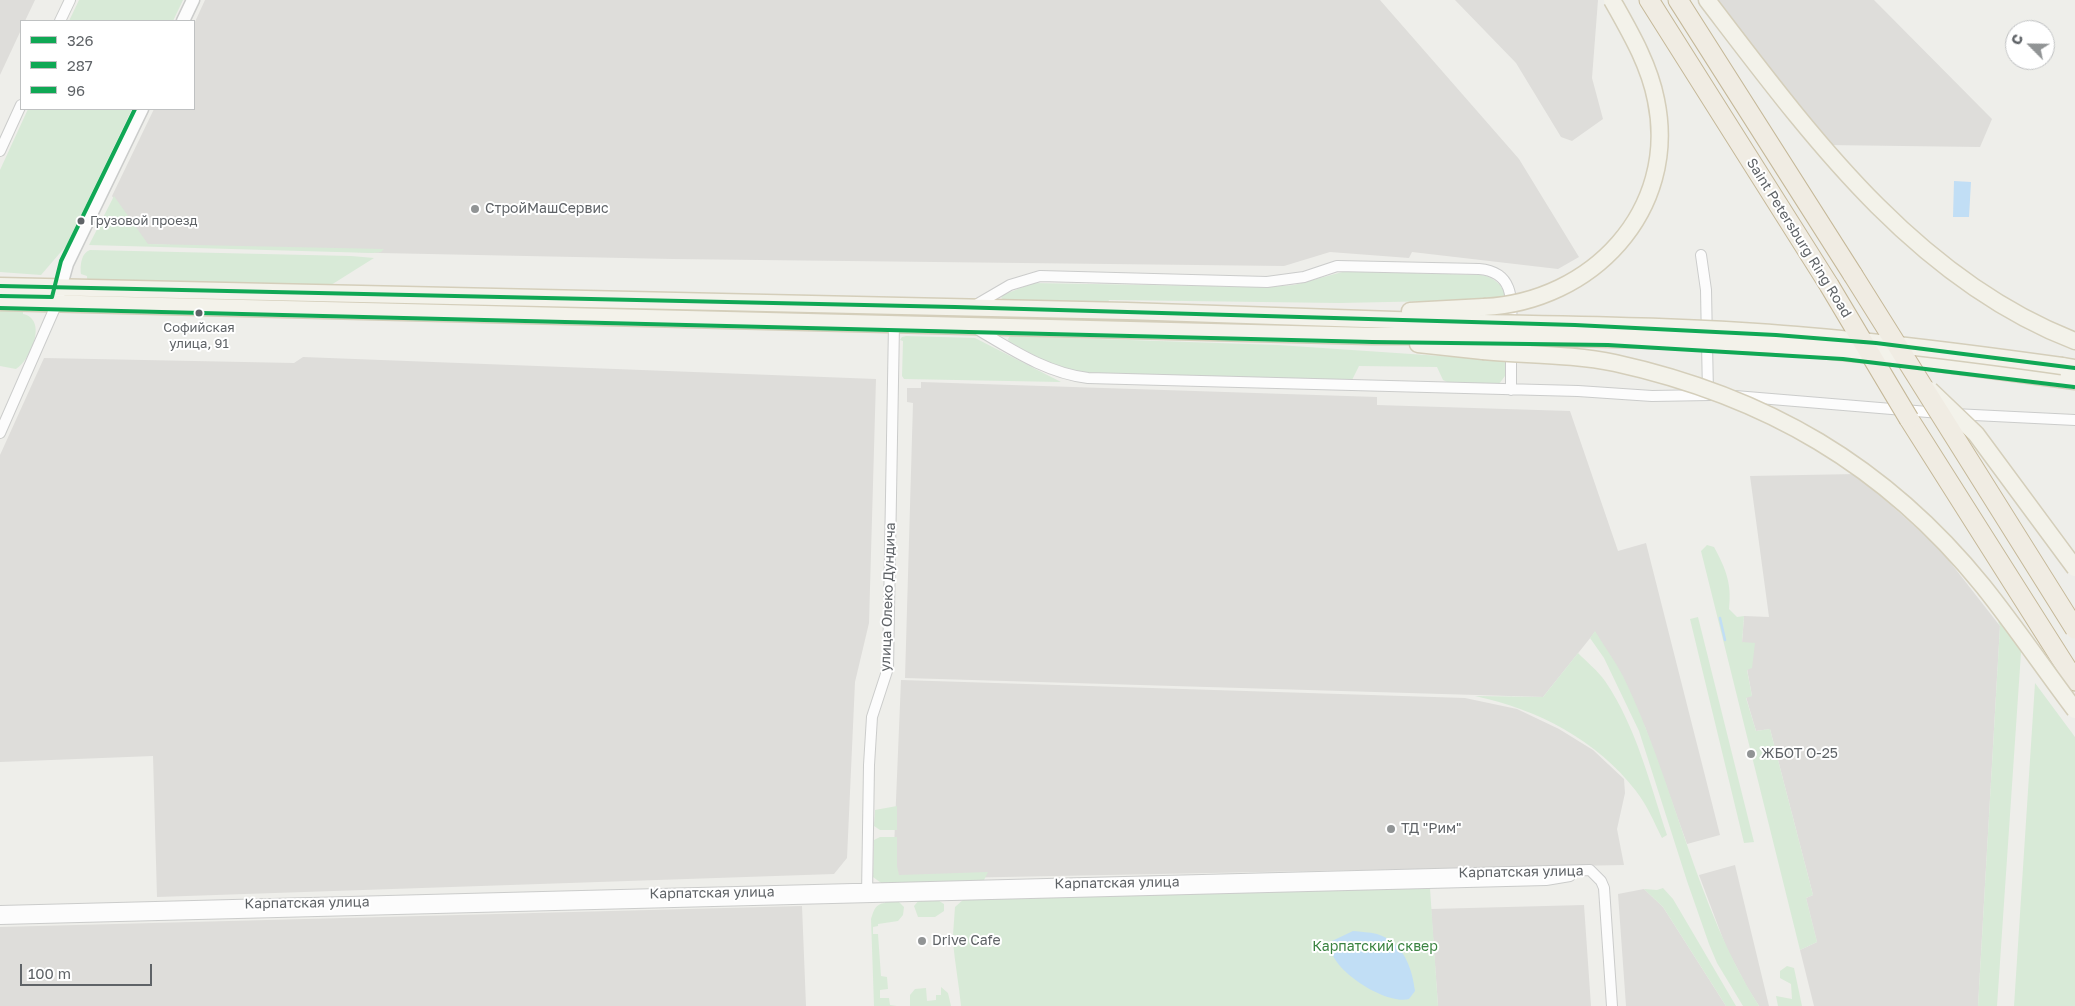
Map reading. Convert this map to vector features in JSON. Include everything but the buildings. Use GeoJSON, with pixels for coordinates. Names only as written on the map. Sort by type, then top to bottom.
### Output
{"type":"FeatureCollection","features":[{"type":"Feature","properties":{"kind":"highway","name":"Saint Petersburg Ring Road"},"geometry":{"type":"LineString","coordinates":[[1649,0],[1829,285],[1946,480],[2075,681]]}},
{"type":"Feature","properties":{"kind":"highway","name":"Saint Petersburg Ring Road"},"geometry":{"type":"LineString","coordinates":[[1678,0],[1923,383],[2075,629]]}},
{"type":"Feature","properties":{"kind":"main road"},"geometry":{"type":"LineString","coordinates":[[1483,329],[1517,303],[1542,297],[1583,276],[1604,261],[1633,225],[1645,201],[1658,158],[1660,129],[1656,102],[1650,75],[1612,0]]}},
{"type":"Feature","properties":{"kind":"main road"},"geometry":{"type":"LineString","coordinates":[[1707,0],[1757,65],[1854,181],[1914,242],[1970,287],[2000,306],[2026,320],[2075,341]]}},
{"type":"Feature","properties":{"kind":"main road"},"geometry":{"type":"LineString","coordinates":[[0,286],[58,295],[894,324],[1372,336],[1483,329],[1702,328],[1929,348],[2075,368]]}},
{"type":"Feature","properties":{"kind":"main road"},"geometry":{"type":"LineString","coordinates":[[0,302],[58,295],[972,308],[1373,318],[1407,312],[1483,329],[1713,390],[1802,430],[1841,454],[1877,480],[1955,554],[1983,586],[2075,710]]}},
{"type":"Feature","properties":{"kind":"main road"},"geometry":{"type":"LineString","coordinates":[[1483,329],[1776,345],[1932,361],[2075,381]]}},
{"type":"Feature","properties":{"kind":"main road"},"geometry":{"type":"LineString","coordinates":[[2002,372],[2033,382],[2075,390]]}},
{"type":"Feature","properties":{"kind":"main road"},"geometry":{"type":"LineString","coordinates":[[1923,383],[1976,434],[2075,568]]}},
{"type":"Feature","properties":{"kind":"street"},"geometry":{"type":"LineString","coordinates":[[60,20],[70,0]]}},
{"type":"Feature","properties":{"kind":"street"},"geometry":{"type":"LineString","coordinates":[[184,20],[194,0]]}},
{"type":"Feature","properties":{"kind":"street"},"geometry":{"type":"LineString","coordinates":[[0,151],[20,107]]}},
{"type":"Feature","properties":{"kind":"street"},"geometry":{"type":"LineString","coordinates":[[0,433],[58,295],[67,264],[142,110]]}},
{"type":"Feature","properties":{"kind":"street"},"geometry":{"type":"LineString","coordinates":[[1701,255],[1706,290],[1708,395]]}},
{"type":"Feature","properties":{"kind":"street"},"geometry":{"type":"LineString","coordinates":[[972,308],[1010,284],[1040,276],[1268,282],[1304,277],[1337,266],[1488,270],[1508,284],[1512,294],[1511,390]]}},
{"type":"Feature","properties":{"kind":"street","name":"улица Олеко Дундича"},"geometry":{"type":"LineString","coordinates":[[867,893],[869,765],[872,717],[888,668],[894,324]]}},
{"type":"Feature","properties":{"kind":"street"},"geometry":{"type":"LineString","coordinates":[[972,326],[1045,367],[1060,373],[1088,378],[1652,396],[1708,395],[1962,414],[2075,420]]}},
{"type":"Feature","properties":{"kind":"street","name":"Карпатская улица"},"geometry":{"type":"LineString","coordinates":[[0,911],[1546,880],[1596,875],[1602,881],[1604,888],[1612,1006]]}},
{"type":"Feature","properties":{"kind":"street","name":"Карпатская улица"},"geometry":{"type":"LineString","coordinates":[[0,919],[867,893]]}},
{"type":"Feature","properties":{"kind":"shaded area"},"geometry":{"type":"Polygon","coordinates":[[[0,0],[35,0],[25,20],[20,20],[20,32],[0,75],[0,0]]]}},
{"type":"Feature","properties":{"kind":"shaded area"},"geometry":{"type":"Polygon","coordinates":[[[205,0],[1380,0],[1519,159],[1579,257],[1558,269],[1412,252],[1409,258],[1330,252],[1284,266],[673,259],[380,253],[145,244],[112,196],[154,110],[195,110],[195,22],[205,0]]]}},
{"type":"Feature","properties":{"kind":"shaded area"},"geometry":{"type":"Polygon","coordinates":[[[1455,0],[1598,0],[1592,78],[1603,119],[1572,141],[1561,137],[1516,63],[1455,0]]]}},
{"type":"Feature","properties":{"kind":"shaded area"},"geometry":{"type":"Polygon","coordinates":[[[1712,0],[1874,0],[1992,119],[1980,147],[1826,145],[1712,0]]]}},
{"type":"Feature","properties":{"kind":"shaded area"},"geometry":{"type":"Polygon","coordinates":[[[303,357],[876,379],[869,623],[855,682],[847,858],[834,874],[157,897],[153,756],[0,762],[0,455],[44,358],[294,363],[303,357]]]}},
{"type":"Feature","properties":{"kind":"shaded area"},"geometry":{"type":"Polygon","coordinates":[[[921,382],[1377,397],[1377,405],[1570,411],[1618,551],[1646,543],[1720,835],[1687,844],[1645,727],[1595,632],[1543,697],[905,678],[913,403],[907,402],[907,388],[921,388],[921,382]]]}},
{"type":"Feature","properties":{"kind":"shaded area"},"geometry":{"type":"Polygon","coordinates":[[[1856,474],[1939,548],[2000,626],[1978,1006],[1814,1006],[1800,950],[1817,942],[1806,898],[1813,895],[1770,729],[1756,731],[1746,697],[1752,696],[1742,642],[1744,616],[1769,617],[1750,476],[1856,474]]]}},
{"type":"Feature","properties":{"kind":"shaded area"},"geometry":{"type":"Polygon","coordinates":[[[901,680],[1465,698],[1517,709],[1559,729],[1593,750],[1624,779],[1625,793],[1617,829],[1624,865],[900,879],[893,872],[901,680]]]}},
{"type":"Feature","properties":{"kind":"shaded area"},"geometry":{"type":"Polygon","coordinates":[[[1735,865],[1769,1006],[1759,1006],[1747,987],[1726,947],[1699,875],[1735,865]]]}},
{"type":"Feature","properties":{"kind":"shaded area"},"geometry":{"type":"Polygon","coordinates":[[[1644,889],[1663,907],[1726,1006],[1626,1006],[1618,894],[1644,889]]]}},
{"type":"Feature","properties":{"kind":"shaded area"},"geometry":{"type":"Polygon","coordinates":[[[1584,905],[1591,1006],[1438,1006],[1431,909],[1584,905]]]}},
{"type":"Feature","properties":{"kind":"shaded area"},"geometry":{"type":"Polygon","coordinates":[[[802,906],[806,1006],[0,1006],[0,927],[802,906]]]}},
{"type":"Feature","properties":{"kind":"green space"},"geometry":{"type":"Polygon","coordinates":[[[79,0],[183,0],[173,20],[69,20],[79,0]]]}},
{"type":"Feature","properties":{"kind":"green space"},"geometry":{"type":"Polygon","coordinates":[[[28,110],[132,110],[66,246],[41,275],[0,272],[0,170],[28,110]]]}},
{"type":"Feature","properties":{"kind":"green space"},"geometry":{"type":"Polygon","coordinates":[[[114,196],[148,244],[384,249],[381,252],[373,253],[89,245],[114,196]]]}},
{"type":"Feature","properties":{"kind":"green space"},"geometry":{"type":"Polygon","coordinates":[[[90,250],[374,258],[331,285],[87,280],[87,276],[81,274],[81,264],[83,257],[90,250]]]}},
{"type":"Feature","properties":{"kind":"green space"},"geometry":{"type":"Polygon","coordinates":[[[1346,271],[1481,275],[1494,279],[1502,288],[1506,297],[1505,376],[1499,384],[1451,384],[1443,380],[1437,367],[1359,366],[1352,380],[1084,373],[1053,365],[1009,342],[1008,339],[1010,336],[1278,345],[1485,359],[1487,300],[1339,303],[1109,300],[1108,302],[1004,300],[1001,298],[1003,295],[1033,283],[1268,287],[1294,285],[1346,271]]]}},
{"type":"Feature","properties":{"kind":"green space"},"geometry":{"type":"Polygon","coordinates":[[[0,310],[23,311],[23,314],[30,317],[35,323],[36,331],[31,349],[22,364],[16,369],[0,366],[0,310]]]}},
{"type":"Feature","properties":{"kind":"green space"},"geometry":{"type":"Polygon","coordinates":[[[906,336],[975,338],[1061,382],[904,379],[902,376],[903,341],[900,340],[906,336]]]}},
{"type":"Feature","properties":{"kind":"green space"},"geometry":{"type":"Polygon","coordinates":[[[1707,545],[1714,547],[1725,570],[1730,592],[1729,609],[1737,617],[1744,616],[1742,642],[1755,643],[1752,668],[1747,670],[1752,696],[1746,698],[1756,731],[1770,729],[1813,895],[1806,898],[1817,942],[1800,950],[1701,551],[1707,545]]]}},
{"type":"Feature","properties":{"kind":"green space"},"geometry":{"type":"Polygon","coordinates":[[[1698,617],[1754,842],[1744,843],[1690,619],[1698,617]]]}},
{"type":"Feature","properties":{"kind":"green space"},"geometry":{"type":"Polygon","coordinates":[[[1998,622],[2016,623],[2022,638],[1997,1006],[1978,1006],[2000,626],[1998,622]]]}},
{"type":"Feature","properties":{"kind":"green space"},"geometry":{"type":"Polygon","coordinates":[[[1595,631],[1623,676],[1641,717],[1718,927],[1737,967],[1759,1006],[1743,1006],[1717,963],[1687,881],[1639,731],[1604,658],[1590,638],[1595,631]]]}},
{"type":"Feature","properties":{"kind":"green space"},"geometry":{"type":"Polygon","coordinates":[[[1578,653],[1605,681],[1616,698],[1634,736],[1667,835],[1662,838],[1636,791],[1603,756],[1564,729],[1543,718],[1521,709],[1475,696],[1543,697],[1578,653]]]}},
{"type":"Feature","properties":{"kind":"green space"},"geometry":{"type":"Polygon","coordinates":[[[2035,683],[2075,737],[2075,1006],[2014,1006],[2035,683]]]}},
{"type":"Feature","properties":{"kind":"green space"},"geometry":{"type":"Polygon","coordinates":[[[897,806],[897,830],[880,830],[874,826],[875,810],[897,806]]]}},
{"type":"Feature","properties":{"kind":"green space"},"geometry":{"type":"Polygon","coordinates":[[[880,837],[897,837],[897,866],[899,875],[988,872],[983,882],[884,885],[873,877],[874,840],[880,837]]]}},
{"type":"Feature","properties":{"kind":"green space","name":"Карпатский сквер"},"geometry":{"type":"Polygon","coordinates":[[[1430,888],[1438,1006],[961,1006],[953,942],[956,942],[956,935],[953,935],[955,907],[964,899],[1430,888]]]}},
{"type":"Feature","properties":{"kind":"green space"},"geometry":{"type":"Polygon","coordinates":[[[1663,888],[1673,899],[1736,1006],[1726,1006],[1663,907],[1644,889],[1657,890],[1663,888]]]}},
{"type":"Feature","properties":{"kind":"green space"},"geometry":{"type":"Polygon","coordinates":[[[920,899],[936,899],[944,904],[944,911],[935,917],[918,917],[914,906],[920,899]]]}},
{"type":"Feature","properties":{"kind":"green space"},"geometry":{"type":"Polygon","coordinates":[[[886,900],[898,901],[904,907],[903,915],[898,921],[878,924],[878,926],[873,927],[873,934],[878,934],[881,976],[887,977],[888,989],[880,990],[880,998],[889,998],[890,1005],[897,1006],[874,1006],[871,919],[875,908],[885,903],[886,900]]]}},
{"type":"Feature","properties":{"kind":"green space"},"geometry":{"type":"Polygon","coordinates":[[[1787,966],[1794,968],[1802,1006],[1778,1006],[1776,996],[1792,999],[1791,984],[1780,978],[1780,971],[1787,966]]]}},
{"type":"Feature","properties":{"kind":"green space"},"geometry":{"type":"Polygon","coordinates":[[[941,987],[948,993],[951,1006],[910,1006],[910,995],[915,989],[926,988],[927,1001],[936,1000],[936,995],[941,995],[941,987]]]}},
{"type":"Feature","properties":{"kind":"water"},"geometry":{"type":"Polygon","coordinates":[[[1954,181],[1971,182],[1969,217],[1953,217],[1954,181]]]}},
{"type":"Feature","properties":{"kind":"water"},"geometry":{"type":"Polygon","coordinates":[[[1353,931],[1377,934],[1386,938],[1400,949],[1409,965],[1414,982],[1415,991],[1409,999],[1385,996],[1371,990],[1357,981],[1336,961],[1331,950],[1332,941],[1353,931]]]}},
{"type":"Feature","properties":{"kind":"waterway"},"geometry":{"type":"LineString","coordinates":[[1720,618],[1725,640]]}},
{"type":"Feature","properties":{"kind":"transit line","name":"96"},"geometry":{"type":"LineString","coordinates":[[0,296],[52,297],[61,261],[135,110]]}},
{"type":"Feature","properties":{"kind":"transit line","name":"326"},"geometry":{"type":"LineString","coordinates":[[0,286],[955,307],[1575,325],[1776,335],[1876,343],[2075,368]]}},
{"type":"Feature","properties":{"kind":"transit line","name":"287"},"geometry":{"type":"LineString","coordinates":[[0,308],[1372,342],[1608,345],[1843,359],[2074,387]]}},
{"type":"Feature","properties":{"kind":"place","name":"СтройМашСервис"},"geometry":{"type":"Point","coordinates":[475,209]}},
{"type":"Feature","properties":{"kind":"place","name":"Грузовой проезд"},"geometry":{"type":"Point","coordinates":[81,221]}},
{"type":"Feature","properties":{"kind":"place","name":"Софийская улица, 91"},"geometry":{"type":"Point","coordinates":[199,313]}},
{"type":"Feature","properties":{"kind":"place","name":"ЖБОТ О-25"},"geometry":{"type":"Point","coordinates":[1751,754]}},
{"type":"Feature","properties":{"kind":"place","name":"ТД \"Рим\""},"geometry":{"type":"Point","coordinates":[1391,829]}},
{"type":"Feature","properties":{"kind":"place","name":"Drive Cafe"},"geometry":{"type":"Point","coordinates":[922,941]}}]}
